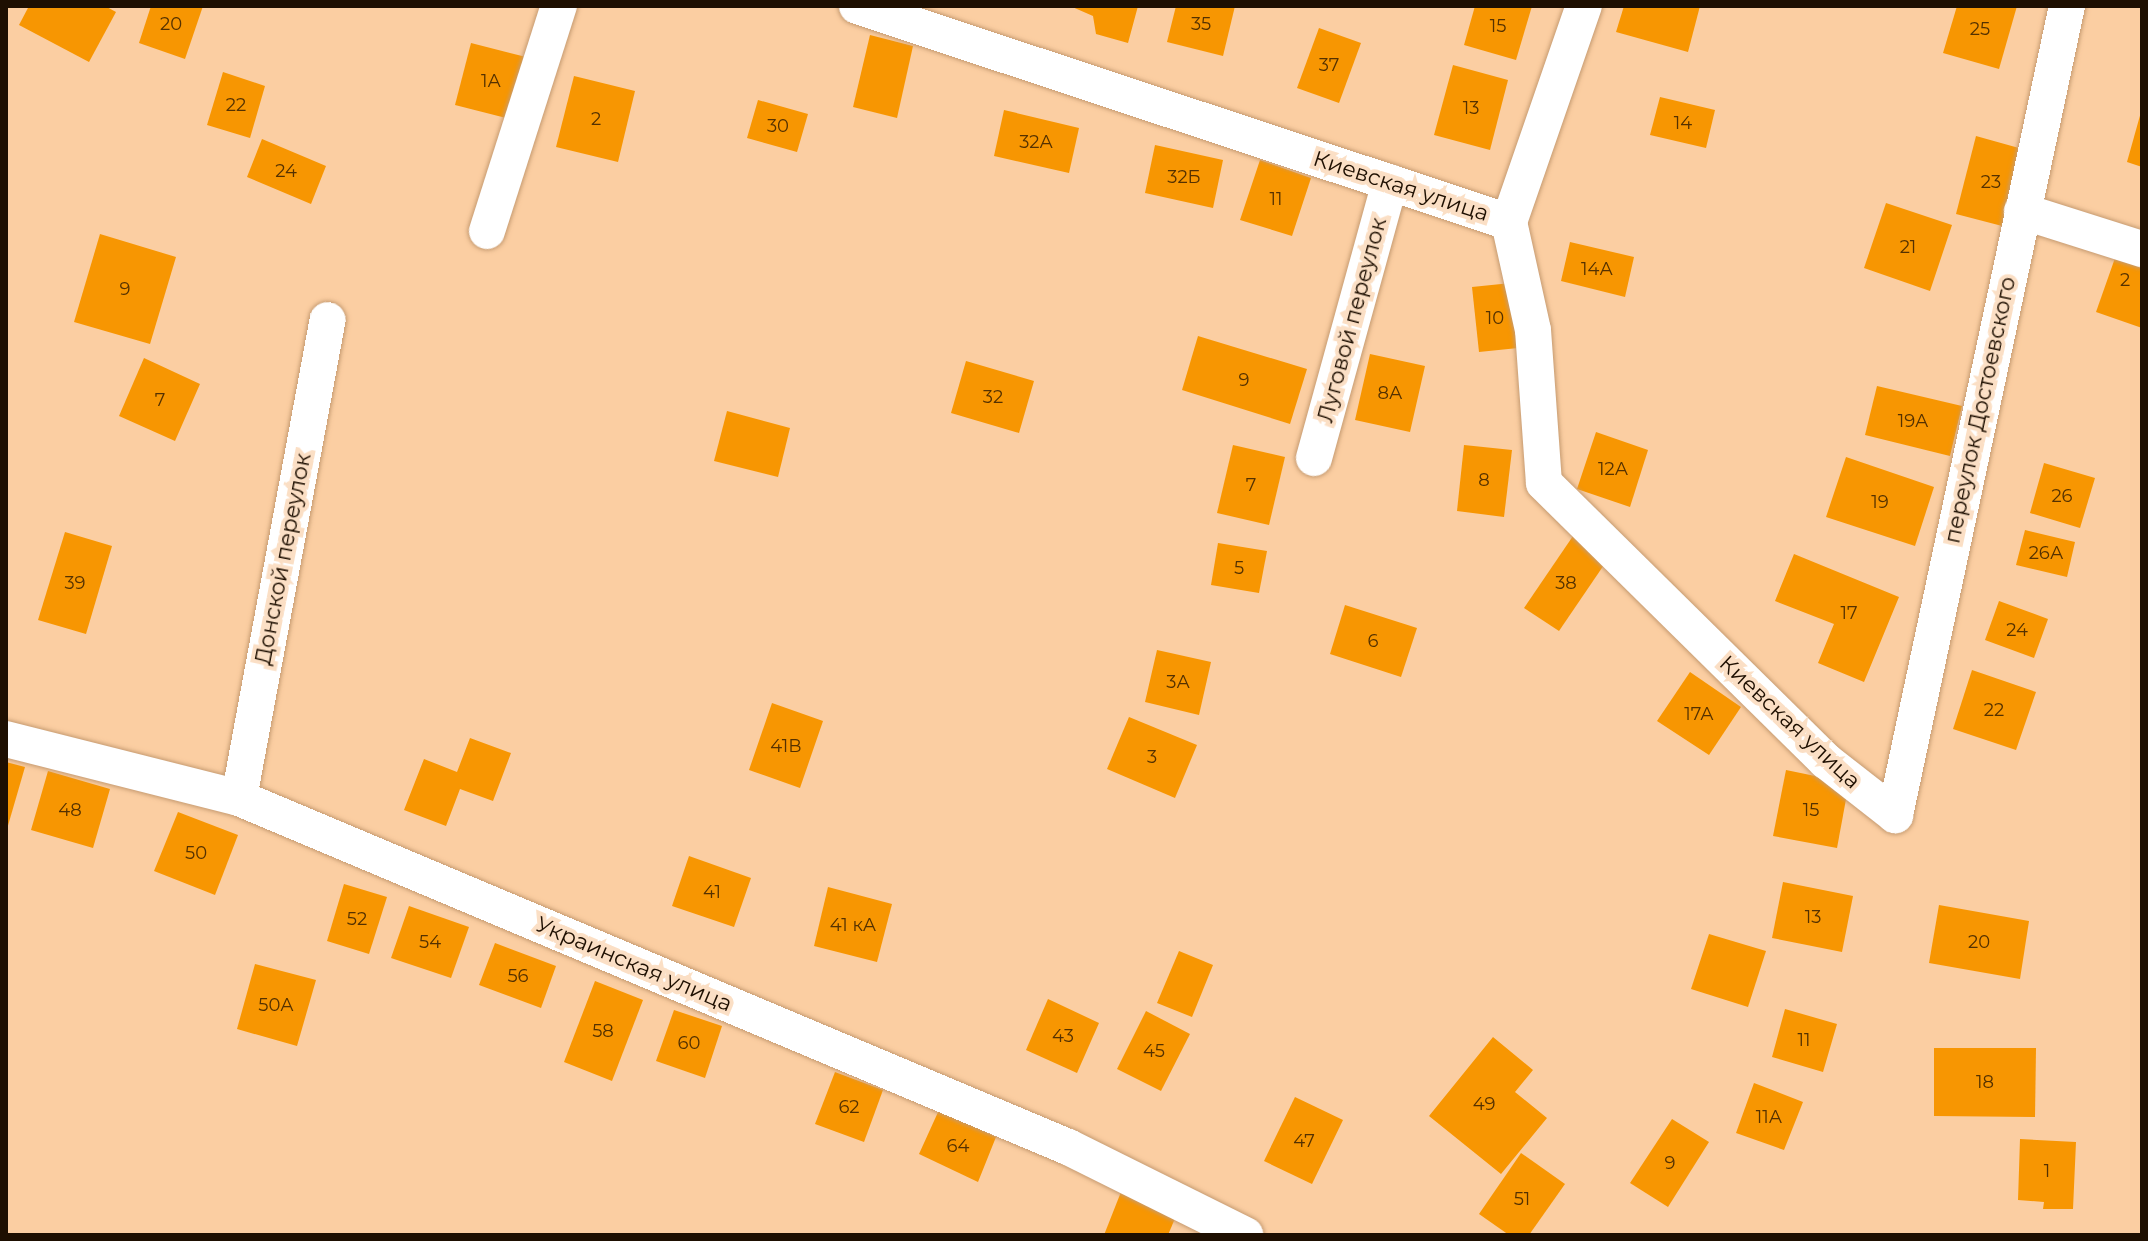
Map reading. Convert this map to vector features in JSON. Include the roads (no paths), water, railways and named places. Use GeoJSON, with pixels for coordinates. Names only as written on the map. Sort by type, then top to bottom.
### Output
{"type":"FeatureCollection","features":[{"type":"Feature","properties":{"kind":"street"},"geometry":{"type":"LineString","coordinates":[[487,231],[559,6]]}},
{"type":"Feature","properties":{"kind":"street","name":"Киевская улица"},"geometry":{"type":"LineString","coordinates":[[857,6],[1509,222],[1533,330],[1544,483],[1826,761],[1895,815]]}},
{"type":"Feature","properties":{"kind":"street"},"geometry":{"type":"LineString","coordinates":[[1509,222],[1584,6]]}},
{"type":"Feature","properties":{"kind":"street","name":"переулок Достоевского"},"geometry":{"type":"LineString","coordinates":[[1895,815],[2067,6]]}},
{"type":"Feature","properties":{"kind":"street","name":"Луговой переулок"},"geometry":{"type":"LineString","coordinates":[[1314,458],[1390,182]]}},
{"type":"Feature","properties":{"kind":"street"},"geometry":{"type":"LineString","coordinates":[[2022,211],[2142,249]]}},
{"type":"Feature","properties":{"kind":"street","name":"Донской переулок"},"geometry":{"type":"LineString","coordinates":[[239,798],[328,320]]}},
{"type":"Feature","properties":{"kind":"street","name":"Украинская улица"},"geometry":{"type":"LineString","coordinates":[[6,739],[239,798],[1068,1147],[1245,1235]]}}]}
